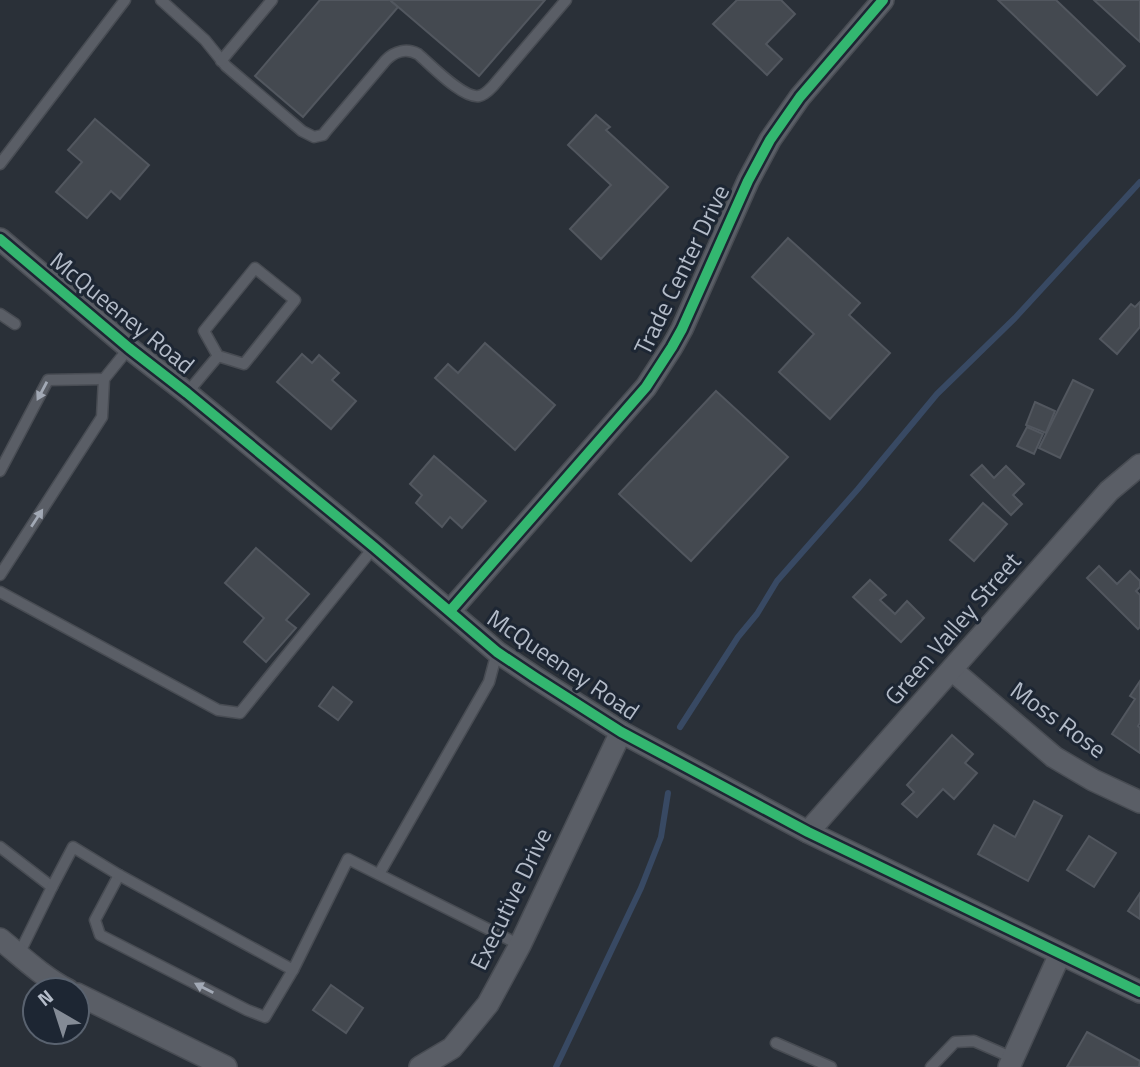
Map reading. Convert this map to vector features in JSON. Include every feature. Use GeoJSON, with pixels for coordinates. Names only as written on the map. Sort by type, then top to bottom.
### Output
{"type":"FeatureCollection","features":[{"type":"Feature","properties":{"kind":"street","name":"Trade Center Drive"},"geometry":{"type":"LineString","coordinates":[[450,611],[646,387],[682,329],[769,140],[800,97],[883,0]]}},
{"type":"Feature","properties":{"kind":"street","name":"McQueeney Road"},"geometry":{"type":"LineString","coordinates":[[0,239],[129,348],[374,547],[497,652],[621,732],[808,832],[1140,992]]}},
{"type":"Feature","properties":{"kind":"street","name":"Green Valley Street"},"geometry":{"type":"LineString","coordinates":[[808,832],[1109,491],[1140,465]]}},
{"type":"Feature","properties":{"kind":"street","name":"Moss Rose"},"geometry":{"type":"LineString","coordinates":[[952,670],[1054,757],[1093,780],[1140,802]]}},
{"type":"Feature","properties":{"kind":"street","name":"Executive Drive"},"geometry":{"type":"LineString","coordinates":[[420,1067],[452,1048],[488,1004],[520,945],[621,732]]}},
{"type":"Feature","properties":{"kind":"street"},"geometry":{"type":"LineString","coordinates":[[0,939],[47,976]]}},
{"type":"Feature","properties":{"kind":"street"},"geometry":{"type":"LineString","coordinates":[[1011,1063],[1060,954]]}},
{"type":"Feature","properties":{"kind":"street"},"geometry":{"type":"LineString","coordinates":[[91,1001],[226,1067]]}},
{"type":"Feature","properties":{"kind":"lane"},"geometry":{"type":"LineString","coordinates":[[0,164],[125,0]]}},
{"type":"Feature","properties":{"kind":"lane"},"geometry":{"type":"LineString","coordinates":[[161,0],[205,40],[221,61],[302,131],[314,137],[323,135],[390,56],[401,51],[418,54],[463,93],[476,97],[482,95],[493,86],[566,0]]}},
{"type":"Feature","properties":{"kind":"lane"},"geometry":{"type":"LineString","coordinates":[[221,61],[272,0]]}},
{"type":"Feature","properties":{"kind":"lane"},"geometry":{"type":"LineString","coordinates":[[255,268],[295,300],[244,364],[218,356],[204,331],[255,268]]}},
{"type":"Feature","properties":{"kind":"lane"},"geometry":{"type":"LineString","coordinates":[[0,314],[15,324]]}},
{"type":"Feature","properties":{"kind":"lane"},"geometry":{"type":"LineString","coordinates":[[0,575],[102,417],[104,379],[129,348]]}},
{"type":"Feature","properties":{"kind":"lane"},"geometry":{"type":"LineString","coordinates":[[187,393],[218,356]]}},
{"type":"Feature","properties":{"kind":"lane"},"geometry":{"type":"LineString","coordinates":[[0,471],[48,380],[104,379]]}},
{"type":"Feature","properties":{"kind":"lane"},"geometry":{"type":"LineString","coordinates":[[0,592],[218,710],[240,713],[374,547]]}},
{"type":"Feature","properties":{"kind":"lane"},"geometry":{"type":"LineString","coordinates":[[379,874],[489,682],[497,652]]}},
{"type":"Feature","properties":{"kind":"lane"},"geometry":{"type":"LineString","coordinates":[[0,847],[52,887]]}},
{"type":"Feature","properties":{"kind":"lane"},"geometry":{"type":"LineString","coordinates":[[19,954],[73,847],[293,970]]}},
{"type":"Feature","properties":{"kind":"lane"},"geometry":{"type":"LineString","coordinates":[[119,875],[95,920],[100,935],[265,1017],[293,970],[348,859],[520,945]]}},
{"type":"Feature","properties":{"kind":"lane"},"geometry":{"type":"LineString","coordinates":[[931,1067],[955,1042],[974,1041],[1011,1063]]}},
{"type":"Feature","properties":{"kind":"lane"},"geometry":{"type":"LineString","coordinates":[[776,1042],[831,1067]]}},
{"type":"Feature","properties":{"kind":"building"},"geometry":{"type":"Polygon","coordinates":[[[320,0],[390,0],[398,7],[303,117],[255,76],[320,0]]]}},
{"type":"Feature","properties":{"kind":"building"},"geometry":{"type":"Polygon","coordinates":[[[390,0],[545,0],[479,76],[390,0]]]}},
{"type":"Feature","properties":{"kind":"building"},"geometry":{"type":"Polygon","coordinates":[[[737,0],[781,0],[795,14],[766,44],[782,59],[767,75],[713,24],[737,0]]]}},
{"type":"Feature","properties":{"kind":"building"},"geometry":{"type":"Polygon","coordinates":[[[998,0],[1056,0],[1125,66],[1097,95],[998,0]]]}},
{"type":"Feature","properties":{"kind":"building"},"geometry":{"type":"Polygon","coordinates":[[[1094,0],[1140,0],[1140,42],[1094,0]]]}},
{"type":"Feature","properties":{"kind":"building"},"geometry":{"type":"Polygon","coordinates":[[[596,115],[610,127],[606,130],[668,187],[601,259],[570,229],[611,185],[568,145],[596,115]]]}},
{"type":"Feature","properties":{"kind":"building"},"geometry":{"type":"Polygon","coordinates":[[[95,119],[149,165],[120,199],[111,191],[87,218],[56,192],[82,162],[68,150],[95,119]]]}},
{"type":"Feature","properties":{"kind":"building"},"geometry":{"type":"Polygon","coordinates":[[[788,238],[860,303],[849,315],[890,353],[830,419],[779,372],[814,334],[752,277],[788,238]]]}},
{"type":"Feature","properties":{"kind":"building"},"geometry":{"type":"Polygon","coordinates":[[[1140,302],[1140,327],[1117,354],[1100,339],[1131,304],[1135,307],[1140,302]]]}},
{"type":"Feature","properties":{"kind":"building"},"geometry":{"type":"Polygon","coordinates":[[[485,343],[555,405],[515,450],[435,378],[448,364],[458,373],[485,343]]]}},
{"type":"Feature","properties":{"kind":"building"},"geometry":{"type":"Polygon","coordinates":[[[302,354],[312,363],[319,355],[339,373],[332,380],[356,401],[331,429],[277,382],[302,354]]]}},
{"type":"Feature","properties":{"kind":"building"},"geometry":{"type":"Polygon","coordinates":[[[1073,380],[1093,390],[1060,458],[1039,448],[1073,380]]]}},
{"type":"Feature","properties":{"kind":"building"},"geometry":{"type":"Polygon","coordinates":[[[716,391],[788,457],[691,561],[619,494],[716,391]]]}},
{"type":"Feature","properties":{"kind":"building"},"geometry":{"type":"Polygon","coordinates":[[[1035,402],[1055,411],[1046,433],[1026,425],[1035,402]]]}},
{"type":"Feature","properties":{"kind":"building"},"geometry":{"type":"Polygon","coordinates":[[[1027,427],[1043,434],[1034,454],[1017,446],[1027,427]]]}},
{"type":"Feature","properties":{"kind":"building"},"geometry":{"type":"Polygon","coordinates":[[[434,456],[486,501],[462,528],[450,517],[442,527],[416,503],[422,495],[410,484],[434,456]]]}},
{"type":"Feature","properties":{"kind":"building"},"geometry":{"type":"Polygon","coordinates":[[[982,465],[994,478],[1006,466],[1024,484],[1013,495],[1022,504],[1011,515],[971,475],[982,465]]]}},
{"type":"Feature","properties":{"kind":"building"},"geometry":{"type":"Polygon","coordinates":[[[983,503],[1007,524],[974,561],[950,540],[983,503]]]}},
{"type":"Feature","properties":{"kind":"building"},"geometry":{"type":"Polygon","coordinates":[[[256,548],[309,594],[286,620],[296,628],[266,662],[244,642],[264,618],[225,583],[256,548]]]}},
{"type":"Feature","properties":{"kind":"building"},"geometry":{"type":"Polygon","coordinates":[[[1099,566],[1117,584],[1130,571],[1140,581],[1140,587],[1136,591],[1140,595],[1138,629],[1087,578],[1099,566]]]}},
{"type":"Feature","properties":{"kind":"building"},"geometry":{"type":"Polygon","coordinates":[[[870,580],[886,595],[880,600],[895,614],[907,601],[924,618],[901,642],[853,597],[870,580]]]}},
{"type":"Feature","properties":{"kind":"building"},"geometry":{"type":"Polygon","coordinates":[[[1140,681],[1140,753],[1112,734],[1135,699],[1130,696],[1140,681]]]}},
{"type":"Feature","properties":{"kind":"building"},"geometry":{"type":"Polygon","coordinates":[[[333,687],[352,702],[338,720],[319,706],[333,687]]]}},
{"type":"Feature","properties":{"kind":"building"},"geometry":{"type":"Polygon","coordinates":[[[952,735],[973,754],[965,763],[977,773],[954,799],[943,789],[917,817],[902,804],[914,792],[907,785],[952,735]]]}},
{"type":"Feature","properties":{"kind":"building"},"geometry":{"type":"Polygon","coordinates":[[[1034,801],[1062,816],[1028,881],[978,854],[994,825],[1015,837],[1034,801]]]}},
{"type":"Feature","properties":{"kind":"building"},"geometry":{"type":"Polygon","coordinates":[[[1089,836],[1116,853],[1094,887],[1067,870],[1089,836]]]}},
{"type":"Feature","properties":{"kind":"building"},"geometry":{"type":"Polygon","coordinates":[[[1140,893],[1140,919],[1128,911],[1140,893]]]}},
{"type":"Feature","properties":{"kind":"building"},"geometry":{"type":"Polygon","coordinates":[[[331,985],[363,1008],[346,1033],[313,1010],[331,985]]]}},
{"type":"Feature","properties":{"kind":"building"},"geometry":{"type":"Polygon","coordinates":[[[1087,1032],[1140,1061],[1139,1067],[1067,1067],[1087,1032]]]}},
{"type":"Feature","properties":{"kind":"waterway"},"geometry":{"type":"LineString","coordinates":[[680,727],[777,581],[937,394],[1015,318],[1140,182]]}},
{"type":"Feature","properties":{"kind":"waterway"},"geometry":{"type":"LineString","coordinates":[[556,1067],[641,888],[661,837],[668,793]]}},
{"type":"Feature","properties":{"kind":"cycle path"},"geometry":{"type":"LineString","coordinates":[[450,611],[646,387],[682,329],[748,181],[770,140],[800,97],[883,0]]}},
{"type":"Feature","properties":{"kind":"cycle path"},"geometry":{"type":"LineString","coordinates":[[0,239],[129,348],[374,547],[497,652],[536,678],[621,732],[808,832],[1140,992]]}}]}
